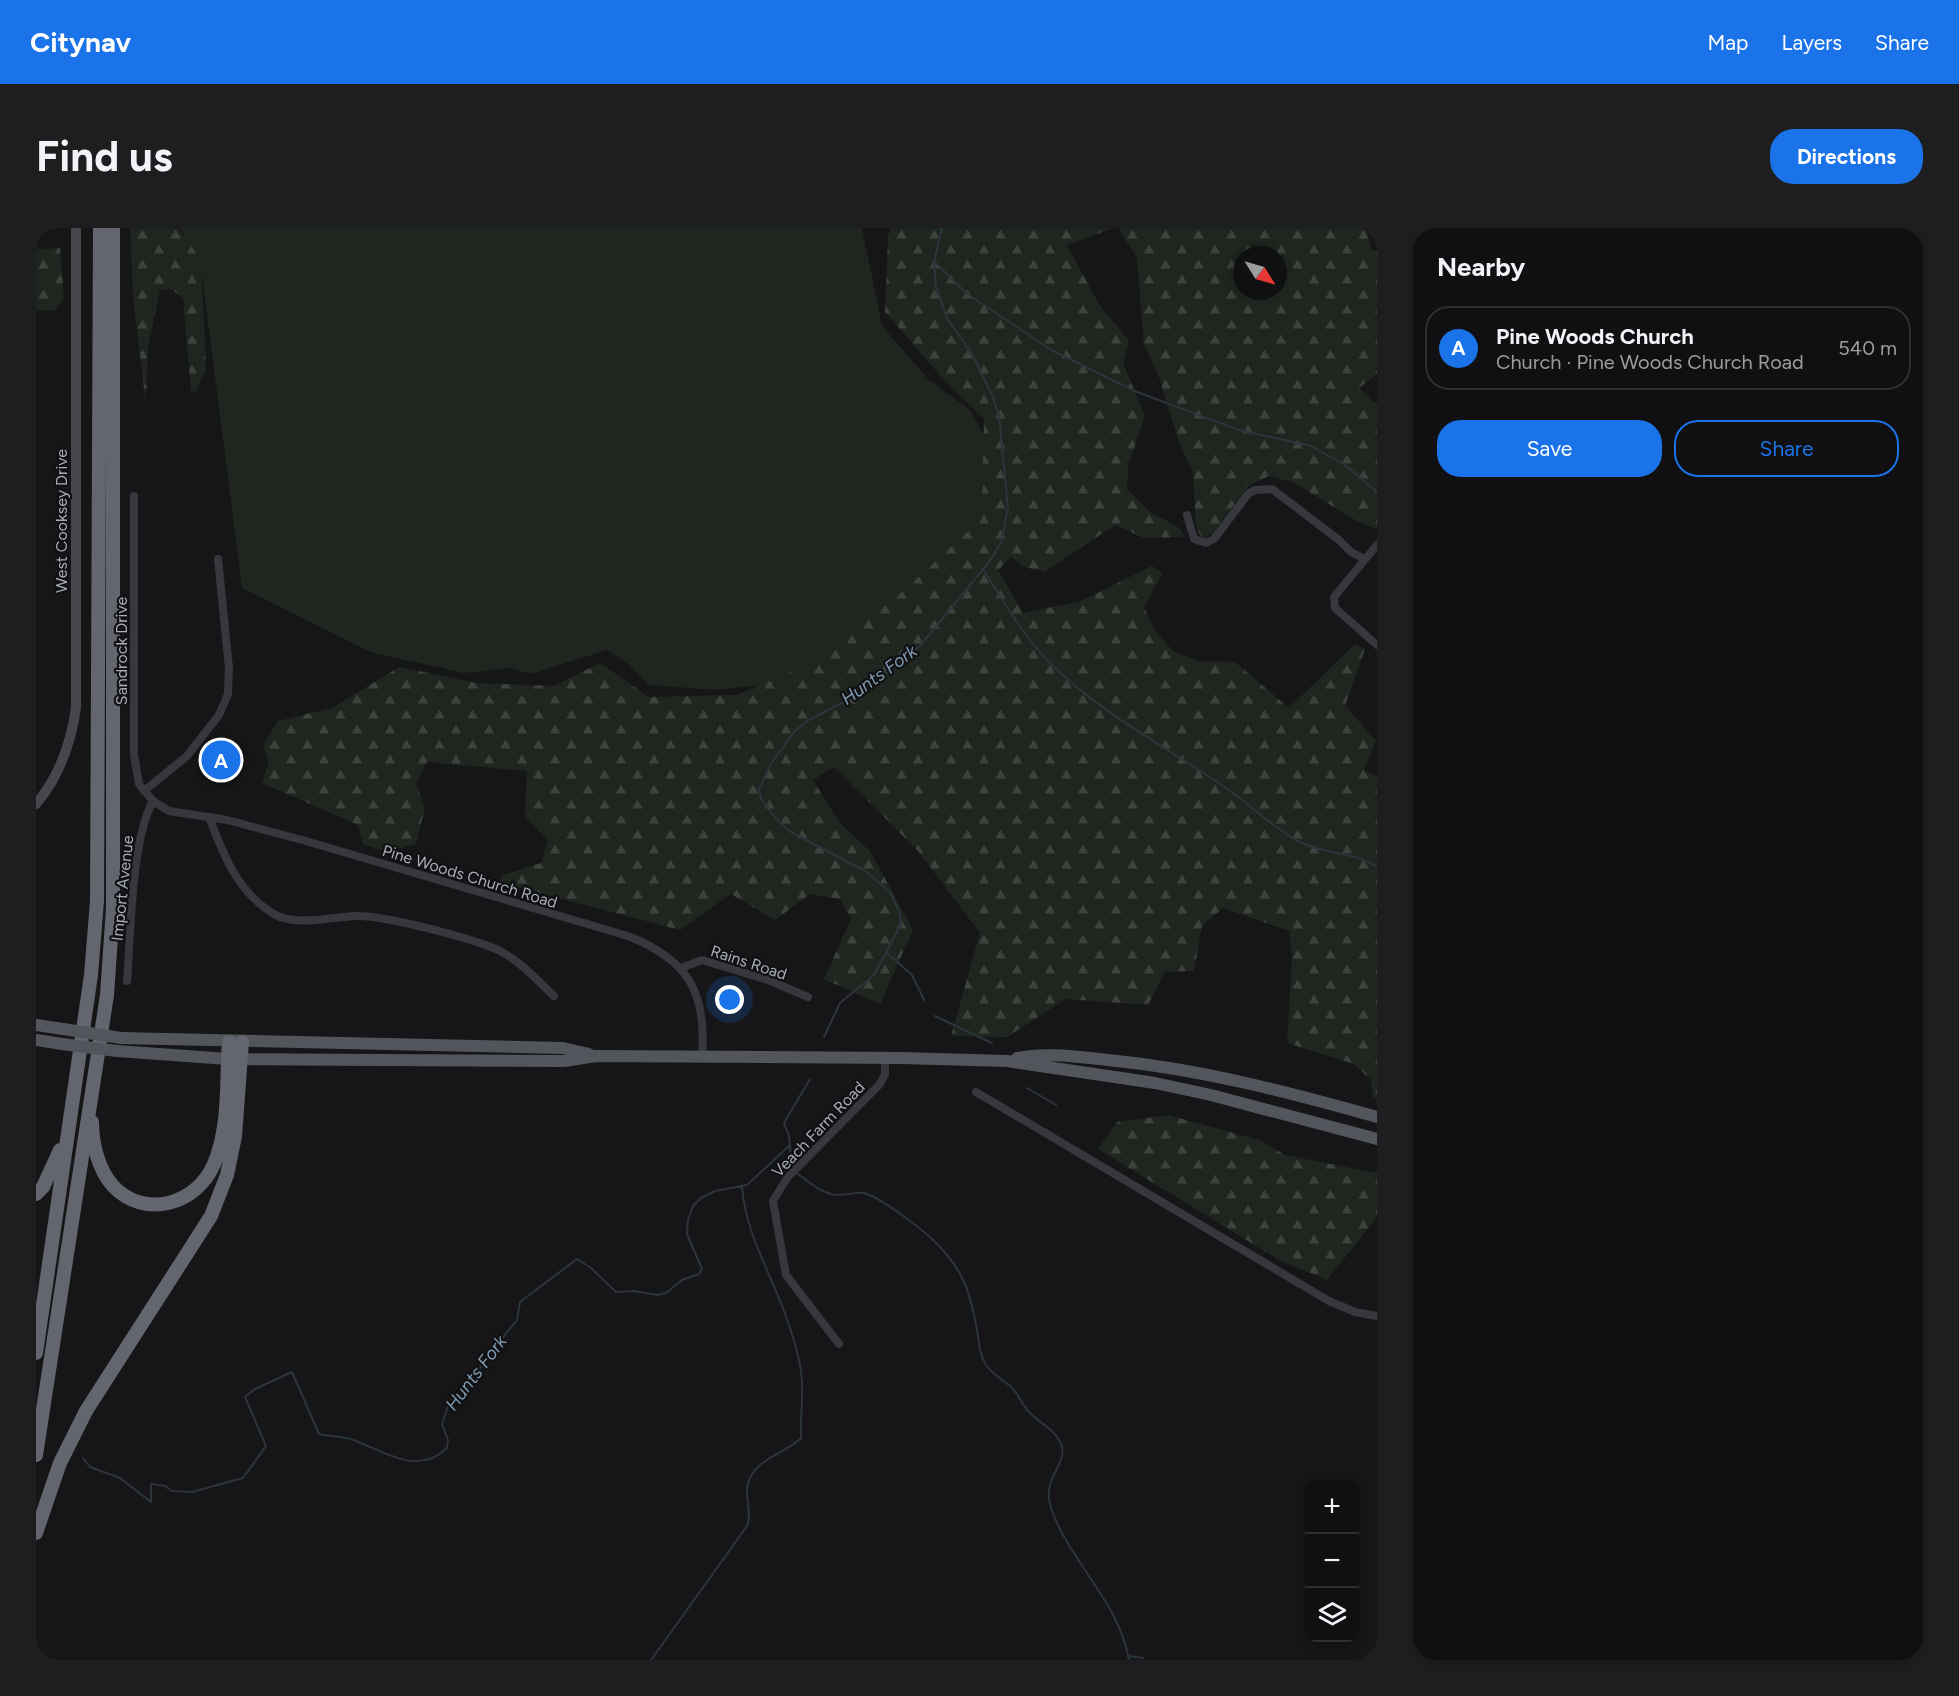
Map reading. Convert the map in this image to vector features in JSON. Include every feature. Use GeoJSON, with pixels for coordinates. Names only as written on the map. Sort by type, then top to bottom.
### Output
{"type":"FeatureCollection","features":[{"type":"Feature","properties":{"kind":"highway"},"geometry":{"type":"LineString","coordinates":[[36,1353],[91,975],[97,901],[100,228]]}},
{"type":"Feature","properties":{"kind":"highway"},"geometry":{"type":"LineString","coordinates":[[36,1455],[107,995],[113,908],[113,228]]}},
{"type":"Feature","properties":{"kind":"highway"},"geometry":{"type":"LineString","coordinates":[[36,1533],[60,1463],[86,1411],[211,1216],[226,1175],[235,1136],[236,1042]]}},
{"type":"Feature","properties":{"kind":"highway"},"geometry":{"type":"LineString","coordinates":[[92,1087],[92,1130],[103,1172],[114,1187],[130,1198],[148,1204],[167,1205],[189,1196],[202,1184],[214,1165],[223,1137],[235,1059]]}},
{"type":"Feature","properties":{"kind":"highway"},"geometry":{"type":"LineString","coordinates":[[36,1194],[44,1187],[56,1164],[72,1110]]}},
{"type":"Feature","properties":{"kind":"main road"},"geometry":{"type":"LineString","coordinates":[[36,1025],[121,1038],[564,1048],[596,1056]]}},
{"type":"Feature","properties":{"kind":"main road"},"geometry":{"type":"LineString","coordinates":[[36,1040],[117,1051],[235,1059],[564,1061],[596,1056],[1007,1061],[1155,1083],[1211,1095],[1377,1139]]}},
{"type":"Feature","properties":{"kind":"main road"},"geometry":{"type":"LineString","coordinates":[[1007,1061],[1062,1055],[1164,1065],[1282,1091],[1377,1117]]}},
{"type":"Feature","properties":{"kind":"street","name":"West Cooksey Drive"},"geometry":{"type":"LineString","coordinates":[[36,804],[48,788],[65,753],[76,708],[76,228]]}},
{"type":"Feature","properties":{"kind":"street"},"geometry":{"type":"LineString","coordinates":[[1187,515],[1194,539],[1206,543],[1214,539],[1248,494],[1255,489],[1272,489],[1340,540],[1351,552],[1365,559]]}},
{"type":"Feature","properties":{"kind":"street","name":"Sandrock Drive"},"geometry":{"type":"LineString","coordinates":[[134,496],[134,755],[137,780],[153,801]]}},
{"type":"Feature","properties":{"kind":"street"},"geometry":{"type":"LineString","coordinates":[[1377,545],[1334,597],[1332,603],[1377,645]]}},
{"type":"Feature","properties":{"kind":"street"},"geometry":{"type":"LineString","coordinates":[[144,791],[187,756],[219,715],[228,693],[229,668],[218,559]]}},
{"type":"Feature","properties":{"kind":"street","name":"Pine Woods Church Road"},"geometry":{"type":"LineString","coordinates":[[153,801],[169,811],[209,817],[306,841],[628,936],[659,949],[681,968],[696,990],[702,1008],[704,1028],[702,1057]]}},
{"type":"Feature","properties":{"kind":"street","name":"Import Avenue"},"geometry":{"type":"LineString","coordinates":[[127,981],[140,845],[144,822],[153,801]]}},
{"type":"Feature","properties":{"kind":"street"},"geometry":{"type":"LineString","coordinates":[[209,817],[235,876],[256,900],[276,915],[294,920],[373,918],[475,942],[511,958],[555,996]]}},
{"type":"Feature","properties":{"kind":"street","name":"Rains Road"},"geometry":{"type":"LineString","coordinates":[[681,968],[702,960],[808,997]]}},
{"type":"Feature","properties":{"kind":"street","name":"Veach Farm Road"},"geometry":{"type":"LineString","coordinates":[[839,1344],[786,1275],[773,1201],[787,1178],[880,1084],[885,1074],[885,1058]]}},
{"type":"Feature","properties":{"kind":"street"},"geometry":{"type":"LineString","coordinates":[[976,1092],[1329,1301],[1354,1312],[1377,1316]]}},
{"type":"Feature","properties":{"kind":"green space"},"geometry":{"type":"Polygon","coordinates":[[[130,228],[178,228],[201,260],[206,369],[196,391],[191,392],[183,298],[171,289],[160,290],[148,347],[146,405],[133,297],[130,228]]]}},
{"type":"Feature","properties":{"kind":"green space"},"geometry":{"type":"Polygon","coordinates":[[[180,228],[862,228],[882,326],[929,380],[969,409],[989,444],[987,520],[928,578],[786,682],[715,690],[649,685],[628,664],[607,650],[531,674],[510,668],[464,673],[370,652],[242,588],[201,267],[180,228]]]}},
{"type":"Feature","properties":{"kind":"green space"},"geometry":{"type":"Polygon","coordinates":[[[891,228],[1113,228],[1067,245],[1098,303],[1129,341],[1123,363],[1145,416],[1128,466],[1127,489],[1150,512],[1178,527],[1185,537],[1144,538],[1115,525],[1044,572],[1025,567],[1011,557],[998,570],[1023,613],[1081,601],[1152,566],[1163,573],[1144,607],[1155,631],[1173,651],[1199,661],[1235,662],[1289,708],[1355,644],[1365,649],[1345,706],[1376,740],[1364,771],[1377,776],[1377,1099],[1373,1098],[1371,1080],[1354,1064],[1287,1043],[1292,955],[1289,931],[1223,908],[1202,926],[1194,971],[1165,972],[1148,1005],[1066,999],[1007,1037],[951,1036],[980,933],[918,851],[834,767],[813,780],[840,823],[870,851],[913,930],[880,1004],[824,979],[851,919],[840,899],[810,894],[775,920],[731,894],[680,930],[499,882],[503,875],[541,863],[548,840],[525,817],[527,771],[427,762],[416,784],[425,808],[416,844],[387,852],[363,844],[358,825],[262,783],[269,762],[263,745],[278,721],[332,708],[399,667],[477,683],[554,686],[600,663],[649,697],[736,695],[807,665],[900,594],[975,525],[982,507],[984,419],[939,374],[885,312],[888,236],[891,228]]]}},
{"type":"Feature","properties":{"kind":"green space"},"geometry":{"type":"Polygon","coordinates":[[[1118,228],[1365,228],[1372,250],[1377,252],[1377,374],[1359,388],[1377,405],[1377,529],[1360,523],[1293,482],[1269,476],[1248,486],[1213,533],[1204,538],[1200,535],[1196,526],[1193,473],[1178,439],[1158,374],[1144,345],[1137,258],[1118,228]]]}},
{"type":"Feature","properties":{"kind":"green space"},"geometry":{"type":"Polygon","coordinates":[[[60,248],[64,298],[55,310],[36,311],[36,249],[60,248]]]}},
{"type":"Feature","properties":{"kind":"green space"},"geometry":{"type":"Polygon","coordinates":[[[1168,1115],[1259,1140],[1285,1155],[1377,1173],[1377,1217],[1327,1280],[1279,1260],[1098,1149],[1117,1122],[1168,1115]]]}},
{"type":"Feature","properties":{"kind":"waterway","name":"Hunts Fork"},"geometry":{"type":"LineString","coordinates":[[824,1037],[840,1003],[874,975],[901,924],[899,911],[890,892],[865,871],[791,832],[779,822],[761,799],[759,789],[772,762],[794,732],[807,721],[855,696],[920,646],[989,562],[1001,543],[1008,507],[999,416],[992,395],[972,354],[947,318],[936,286],[934,261],[942,228]]}},
{"type":"Feature","properties":{"kind":"waterway"},"geometry":{"type":"LineString","coordinates":[[934,261],[966,293],[1053,351],[1137,392],[1239,430],[1311,446],[1345,465],[1377,492]]}},
{"type":"Feature","properties":{"kind":"waterway"},"geometry":{"type":"LineString","coordinates":[[984,571],[1033,644],[1053,666],[1093,700],[1223,786],[1289,836],[1309,846],[1359,858],[1377,867]]}},
{"type":"Feature","properties":{"kind":"waterway"},"geometry":{"type":"LineString","coordinates":[[886,952],[912,975],[924,1000]]}},
{"type":"Feature","properties":{"kind":"waterway"},"geometry":{"type":"LineString","coordinates":[[935,1016],[992,1043]]}},
{"type":"Feature","properties":{"kind":"waterway","name":"Hunts Fork"},"geometry":{"type":"LineString","coordinates":[[792,1168],[789,1136],[784,1123],[810,1079]]}},
{"type":"Feature","properties":{"kind":"waterway"},"geometry":{"type":"LineString","coordinates":[[1027,1088],[1056,1105]]}},
{"type":"Feature","properties":{"kind":"waterway","name":"Hunts Fork"},"geometry":{"type":"LineString","coordinates":[[83,1458],[90,1467],[120,1478],[151,1502],[151,1484],[165,1486],[172,1491],[192,1492],[243,1478],[266,1446],[245,1397],[255,1389],[292,1372],[319,1434],[352,1439],[402,1459],[414,1461],[436,1456],[447,1448],[448,1440],[442,1424],[448,1406],[467,1389],[489,1354],[517,1320],[520,1302],[577,1259],[591,1268],[616,1292],[634,1291],[657,1295],[666,1293],[682,1280],[699,1274],[702,1269],[687,1234],[688,1220],[693,1206],[701,1198],[715,1191],[747,1185],[789,1146]]}},
{"type":"Feature","properties":{"kind":"waterway"},"geometry":{"type":"LineString","coordinates":[[798,1174],[831,1194],[864,1193],[880,1200],[926,1234],[951,1259],[968,1291],[986,1365],[1013,1389],[1028,1411],[1060,1441],[1061,1461],[1049,1489],[1051,1508],[1059,1528],[1115,1619],[1124,1639],[1129,1660]]}},
{"type":"Feature","properties":{"kind":"waterway"},"geometry":{"type":"LineString","coordinates":[[651,1660],[747,1526],[749,1517],[747,1488],[755,1470],[769,1458],[801,1438],[802,1383],[798,1355],[784,1311],[753,1235],[742,1186]]}},
{"type":"Feature","properties":{"kind":"waterway"},"geometry":{"type":"LineString","coordinates":[[1128,1656],[1143,1658]]}},
{"type":"Feature","properties":{"kind":"place","name":"Pine Woods Church"},"geometry":{"type":"Point","coordinates":[221,760]}}]}
